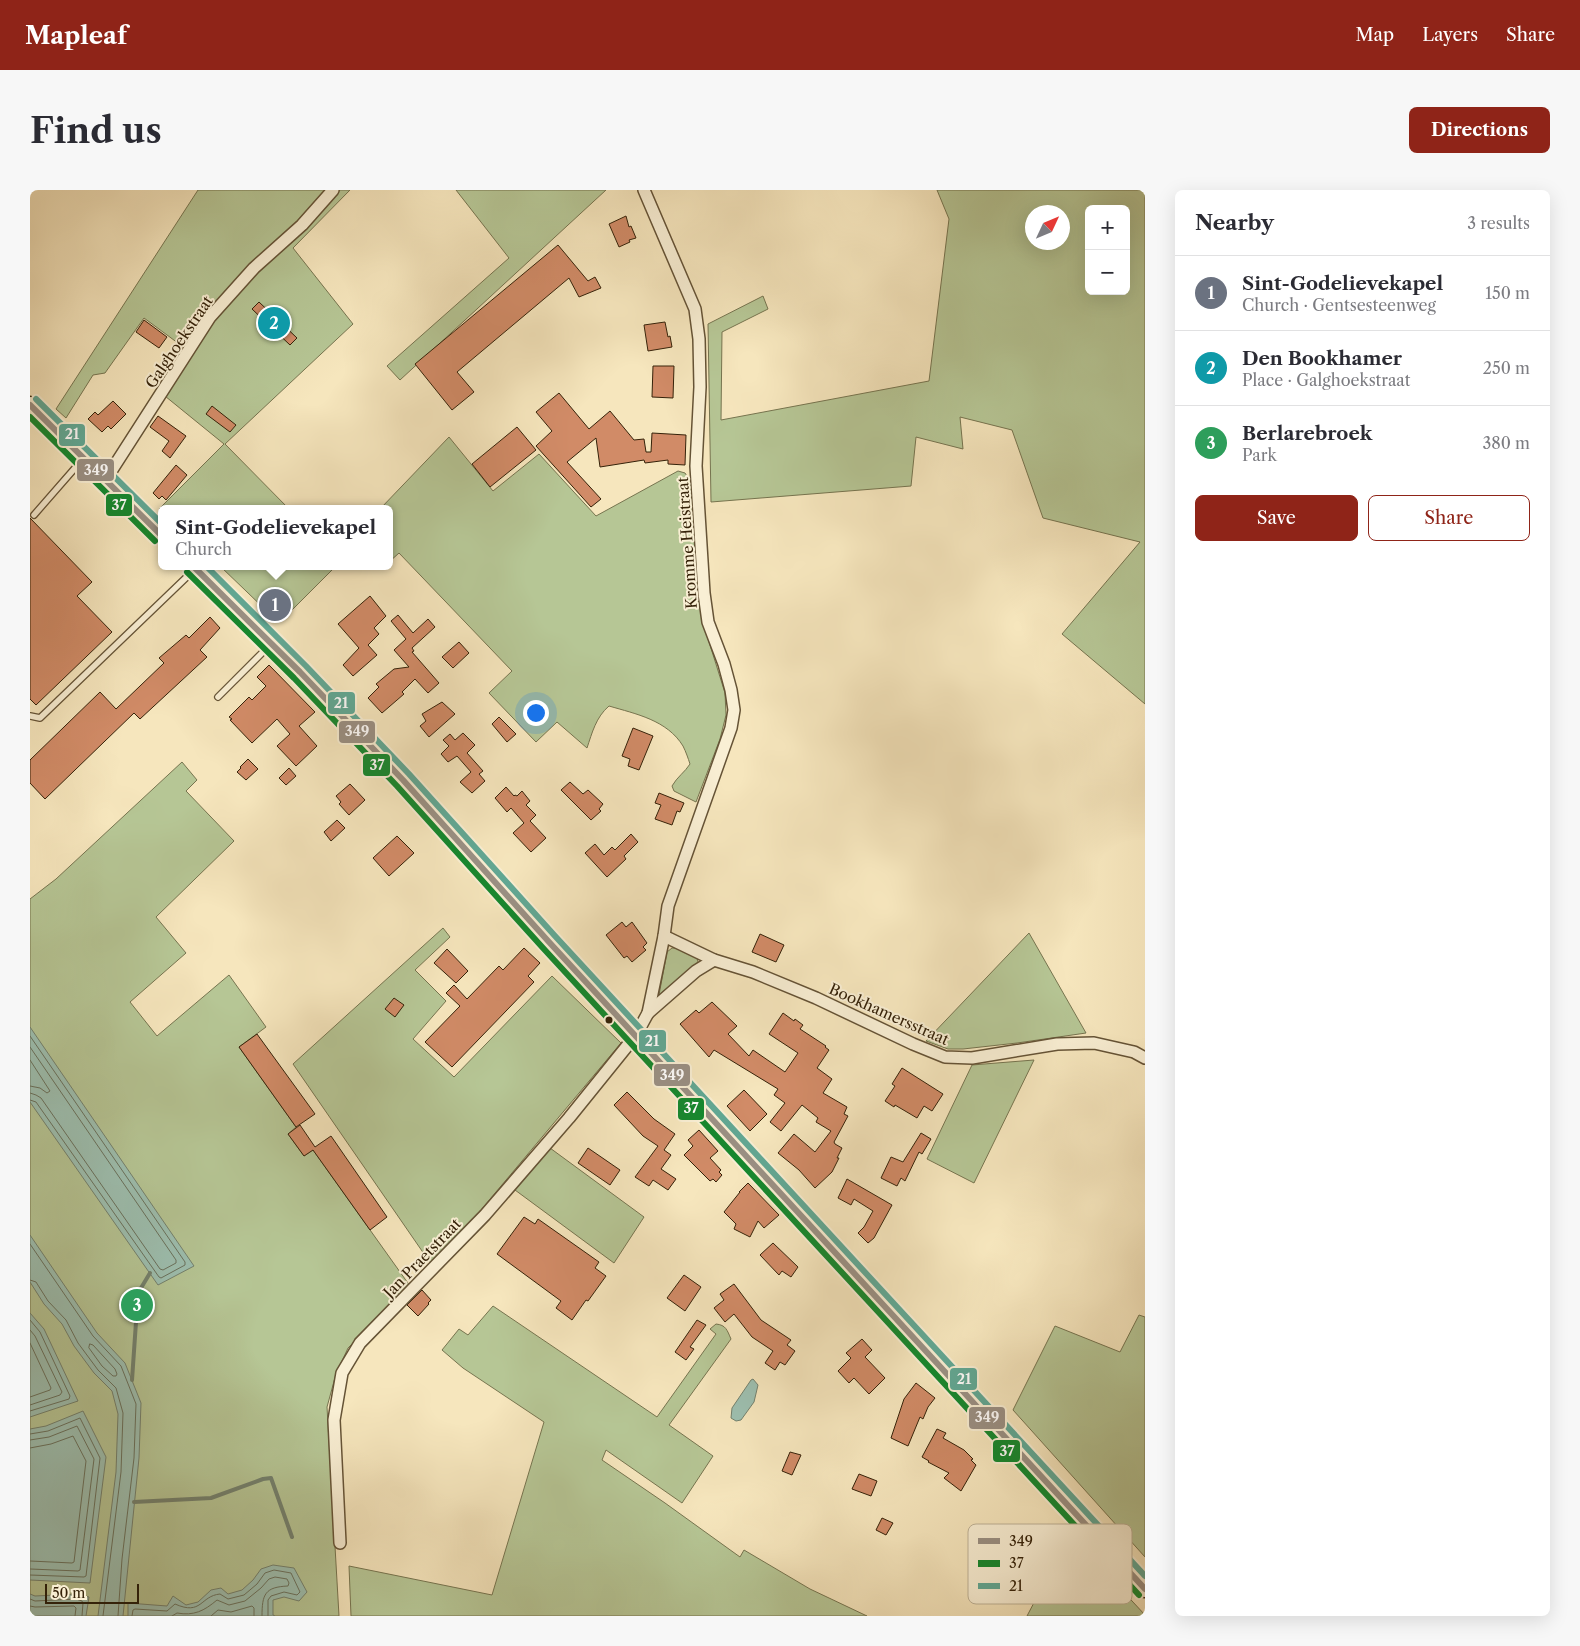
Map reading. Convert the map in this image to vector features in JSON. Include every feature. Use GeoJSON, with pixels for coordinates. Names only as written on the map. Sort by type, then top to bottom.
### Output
{"type":"FeatureCollection","features":[{"type":"Feature","properties":{"kind":"main road"},"geometry":{"type":"LineString","coordinates":[[30,405],[158,532]]}},
{"type":"Feature","properties":{"kind":"main road"},"geometry":{"type":"LineString","coordinates":[[196,570],[300,672],[396,773],[1085,1524]]}},
{"type":"Feature","properties":{"kind":"main road"},"geometry":{"type":"LineString","coordinates":[[1132,1575],[1145,1589]]}},
{"type":"Feature","properties":{"kind":"street","name":"Galghoekstraat"},"geometry":{"type":"LineString","coordinates":[[106,479],[210,317],[254,268],[302,225],[333,190]]}},
{"type":"Feature","properties":{"kind":"street","name":"Kromme Heistraat"},"geometry":{"type":"LineString","coordinates":[[636,1035],[648,1013],[664,936],[668,906],[731,728],[734,710],[724,664],[708,622],[704,594],[696,466],[700,387],[699,339],[695,309],[644,190]]}},
{"type":"Feature","properties":{"kind":"street","name":"Bookhamersstraat"},"geometry":{"type":"LineString","coordinates":[[664,936],[714,960],[752,972],[816,998],[945,1057],[972,1058],[1057,1044],[1094,1043],[1134,1052],[1145,1058]]}},
{"type":"Feature","properties":{"kind":"street"},"geometry":{"type":"LineString","coordinates":[[648,1013],[696,971],[714,960]]}},
{"type":"Feature","properties":{"kind":"street","name":"Jan Praetstraat"},"geometry":{"type":"LineString","coordinates":[[340,1543],[334,1420],[342,1373],[360,1343],[485,1215],[569,1118],[636,1035]]}},
{"type":"Feature","properties":{"kind":"lane"},"geometry":{"type":"LineString","coordinates":[[34,515],[84,458]]}},
{"type":"Feature","properties":{"kind":"lane"},"geometry":{"type":"LineString","coordinates":[[30,716],[40,718],[192,570]]}},
{"type":"Feature","properties":{"kind":"lane"},"geometry":{"type":"LineString","coordinates":[[218,697],[271,644]]}},
{"type":"Feature","properties":{"kind":"green space"},"geometry":{"type":"Polygon","coordinates":[[[198,190],[350,190],[293,248],[353,324],[225,444],[285,505],[163,505],[224,444],[160,392],[186,349],[144,318],[105,373],[93,375],[66,418],[56,409],[198,190]]]}},
{"type":"Feature","properties":{"kind":"green space"},"geometry":{"type":"Polygon","coordinates":[[[456,190],[606,190],[400,380],[387,366],[509,258],[456,190]]]}},
{"type":"Feature","properties":{"kind":"green space"},"geometry":{"type":"Polygon","coordinates":[[[937,190],[1145,190],[1145,704],[1062,634],[1140,542],[1043,518],[1012,430],[960,417],[963,449],[916,437],[911,486],[711,502],[708,324],[763,296],[768,309],[722,332],[721,420],[929,381],[949,219],[937,190]]]}},
{"type":"Feature","properties":{"kind":"green space"},"geometry":{"type":"Polygon","coordinates":[[[449,437],[493,491],[539,454],[596,516],[678,471],[685,473],[691,482],[697,578],[705,629],[725,693],[726,715],[720,739],[696,802],[674,791],[672,786],[690,764],[683,746],[676,737],[660,724],[640,715],[609,706],[598,720],[587,748],[557,722],[536,742],[489,693],[512,671],[399,553],[393,558],[393,505],[384,505],[449,437]]]}},
{"type":"Feature","properties":{"kind":"green space"},"geometry":{"type":"Polygon","coordinates":[[[224,570],[332,570],[284,618],[277,612],[273,617],[224,570]]]}},
{"type":"Feature","properties":{"kind":"green space"},"geometry":{"type":"Polygon","coordinates":[[[182,762],[197,780],[186,791],[234,841],[156,917],[186,953],[130,1002],[157,1036],[229,975],[266,1027],[239,1047],[296,1127],[288,1134],[304,1156],[313,1150],[410,1286],[348,1348],[336,1374],[327,1407],[339,1616],[30,1616],[30,899],[56,879],[182,762]]]}},
{"type":"Feature","properties":{"kind":"green space"},"geometry":{"type":"Polygon","coordinates":[[[443,928],[450,937],[415,970],[446,1001],[413,1039],[454,1077],[552,976],[621,1043],[475,1217],[431,1264],[293,1064],[443,928]]]}},
{"type":"Feature","properties":{"kind":"green space"},"geometry":{"type":"Polygon","coordinates":[[[1029,933],[1086,1033],[963,1049],[948,1049],[926,1041],[1029,933]]]}},
{"type":"Feature","properties":{"kind":"green space"},"geometry":{"type":"Polygon","coordinates":[[[672,948],[697,958],[698,962],[659,995],[667,952],[672,948]]]}},
{"type":"Feature","properties":{"kind":"green space"},"geometry":{"type":"Polygon","coordinates":[[[1034,1060],[974,1183],[927,1159],[972,1065],[1034,1060]]]}},
{"type":"Feature","properties":{"kind":"green space"},"geometry":{"type":"Polygon","coordinates":[[[550,1148],[644,1217],[614,1263],[515,1190],[550,1148]]]}},
{"type":"Feature","properties":{"kind":"green space"},"geometry":{"type":"Polygon","coordinates":[[[493,1306],[657,1417],[716,1334],[710,1329],[716,1324],[724,1327],[731,1339],[669,1425],[713,1456],[682,1503],[606,1450],[602,1460],[740,1557],[744,1550],[810,1589],[867,1616],[351,1616],[349,1566],[492,1595],[544,1422],[463,1368],[442,1350],[459,1329],[468,1335],[493,1306]]]}},
{"type":"Feature","properties":{"kind":"green space"},"geometry":{"type":"Polygon","coordinates":[[[1139,1315],[1145,1317],[1145,1557],[1132,1543],[1132,1524],[1115,1524],[1013,1410],[1055,1326],[1120,1352],[1139,1315]]]}},
{"type":"Feature","properties":{"kind":"green space"},"geometry":{"type":"Polygon","coordinates":[[[1132,1601],[1145,1615],[1145,1616],[1027,1616],[1033,1604],[1132,1604],[1132,1601]]]}},
{"type":"Feature","properties":{"kind":"water"},"geometry":{"type":"Polygon","coordinates":[[[30,1027],[194,1266],[158,1285],[30,1102],[30,1027]]]}},
{"type":"Feature","properties":{"kind":"water"},"geometry":{"type":"Polygon","coordinates":[[[30,1235],[97,1333],[125,1363],[141,1403],[139,1458],[123,1616],[98,1616],[116,1472],[118,1414],[112,1391],[94,1373],[74,1346],[62,1324],[44,1304],[30,1282],[30,1235]]]}},
{"type":"Feature","properties":{"kind":"water"},"geometry":{"type":"Polygon","coordinates":[[[30,1313],[44,1329],[78,1401],[30,1417],[30,1313]]]}},
{"type":"Feature","properties":{"kind":"water"},"geometry":{"type":"Polygon","coordinates":[[[753,1379],[758,1385],[754,1402],[741,1420],[736,1421],[731,1418],[732,1408],[753,1379]]]}},
{"type":"Feature","properties":{"kind":"water"},"geometry":{"type":"Polygon","coordinates":[[[83,1411],[106,1457],[90,1583],[30,1580],[30,1429],[46,1426],[83,1411]]]}},
{"type":"Feature","properties":{"kind":"water"},"geometry":{"type":"Polygon","coordinates":[[[273,1565],[294,1568],[307,1592],[299,1601],[284,1597],[273,1600],[273,1615],[275,1616],[128,1616],[128,1603],[167,1606],[173,1596],[186,1605],[198,1602],[211,1590],[221,1588],[228,1594],[242,1590],[261,1569],[273,1565]]]}},
{"type":"Feature","properties":{"kind":"water"},"geometry":{"type":"Polygon","coordinates":[[[30,1594],[35,1596],[77,1594],[89,1597],[86,1616],[30,1616],[30,1594]]]}},
{"type":"Feature","properties":{"kind":"building"},"geometry":{"type":"Polygon","coordinates":[[[626,216],[629,227],[631,226],[636,238],[629,240],[630,242],[619,247],[609,224],[626,216]]]}},
{"type":"Feature","properties":{"kind":"building"},"geometry":{"type":"Polygon","coordinates":[[[558,245],[588,281],[595,277],[601,288],[579,297],[569,278],[457,372],[474,392],[452,410],[415,364],[558,245]]]}},
{"type":"Feature","properties":{"kind":"building"},"geometry":{"type":"Polygon","coordinates":[[[259,302],[297,338],[290,345],[252,309],[259,302]]]}},
{"type":"Feature","properties":{"kind":"building"},"geometry":{"type":"Polygon","coordinates":[[[144,320],[167,337],[159,348],[136,332],[144,320]]]}},
{"type":"Feature","properties":{"kind":"building"},"geometry":{"type":"Polygon","coordinates":[[[665,322],[672,347],[648,351],[644,325],[665,322]]]}},
{"type":"Feature","properties":{"kind":"building"},"geometry":{"type":"Polygon","coordinates":[[[653,366],[674,366],[673,398],[652,397],[653,366]]]}},
{"type":"Feature","properties":{"kind":"building"},"geometry":{"type":"Polygon","coordinates":[[[559,393],[589,429],[610,411],[634,440],[644,439],[646,452],[651,452],[652,433],[686,435],[685,465],[668,464],[668,460],[645,463],[644,460],[600,467],[596,438],[567,462],[601,499],[591,507],[536,446],[552,431],[536,412],[559,393]]]}},
{"type":"Feature","properties":{"kind":"building"},"geometry":{"type":"Polygon","coordinates":[[[113,401],[126,414],[111,429],[108,426],[102,432],[88,419],[95,412],[98,415],[113,401]]]}},
{"type":"Feature","properties":{"kind":"building"},"geometry":{"type":"Polygon","coordinates":[[[212,406],[236,425],[230,432],[206,414],[212,406]]]}},
{"type":"Feature","properties":{"kind":"building"},"geometry":{"type":"Polygon","coordinates":[[[158,416],[186,436],[170,458],[162,451],[169,441],[150,427],[158,416]]]}},
{"type":"Feature","properties":{"kind":"building"},"geometry":{"type":"Polygon","coordinates":[[[517,427],[536,450],[490,487],[472,464],[517,427]]]}},
{"type":"Feature","properties":{"kind":"building"},"geometry":{"type":"Polygon","coordinates":[[[176,465],[187,475],[166,500],[162,496],[159,499],[153,493],[176,465]]]}},
{"type":"Feature","properties":{"kind":"building"},"geometry":{"type":"Polygon","coordinates":[[[30,518],[92,582],[77,596],[112,632],[36,705],[30,699],[30,518]]]}},
{"type":"Feature","properties":{"kind":"building"},"geometry":{"type":"Polygon","coordinates":[[[370,596],[386,616],[374,628],[379,634],[368,645],[377,655],[353,676],[343,665],[359,648],[338,624],[370,596]]]}},
{"type":"Feature","properties":{"kind":"building"},"geometry":{"type":"Polygon","coordinates":[[[398,615],[413,633],[428,619],[435,627],[412,648],[414,651],[412,652],[439,683],[428,693],[415,679],[402,692],[404,694],[382,713],[368,698],[379,687],[376,684],[394,669],[409,667],[394,650],[406,639],[391,621],[398,615]]]}},
{"type":"Feature","properties":{"kind":"building"},"geometry":{"type":"Polygon","coordinates":[[[210,617],[220,628],[200,650],[207,657],[140,719],[134,713],[45,799],[30,783],[30,760],[100,692],[116,709],[164,663],[159,658],[186,635],[189,638],[210,617]]]}},
{"type":"Feature","properties":{"kind":"building"},"geometry":{"type":"Polygon","coordinates":[[[459,642],[469,653],[453,668],[442,657],[459,642]]]}},
{"type":"Feature","properties":{"kind":"building"},"geometry":{"type":"Polygon","coordinates":[[[269,665],[315,712],[299,726],[317,746],[296,766],[277,746],[290,734],[277,719],[252,743],[229,717],[249,697],[252,700],[266,686],[257,677],[269,665]]]}},
{"type":"Feature","properties":{"kind":"building"},"geometry":{"type":"Polygon","coordinates":[[[442,702],[455,714],[429,737],[420,726],[426,721],[422,714],[442,702]]]}},
{"type":"Feature","properties":{"kind":"building"},"geometry":{"type":"Polygon","coordinates":[[[499,717],[516,734],[507,742],[492,724],[499,717]]]}},
{"type":"Feature","properties":{"kind":"building"},"geometry":{"type":"Polygon","coordinates":[[[633,728],[653,736],[639,770],[628,766],[630,759],[622,756],[633,728]]]}},
{"type":"Feature","properties":{"kind":"building"},"geometry":{"type":"Polygon","coordinates":[[[463,733],[475,745],[467,753],[483,771],[479,774],[485,781],[472,793],[460,782],[471,772],[457,756],[448,762],[441,754],[449,746],[443,740],[450,734],[455,740],[463,733]]]}},
{"type":"Feature","properties":{"kind":"building"},"geometry":{"type":"Polygon","coordinates":[[[248,759],[258,769],[246,780],[237,772],[248,759]]]}},
{"type":"Feature","properties":{"kind":"building"},"geometry":{"type":"Polygon","coordinates":[[[289,768],[296,776],[286,785],[279,778],[289,768]]]}},
{"type":"Feature","properties":{"kind":"building"},"geometry":{"type":"Polygon","coordinates":[[[570,782],[583,794],[588,790],[603,804],[599,809],[601,811],[591,820],[561,790],[570,782]]]}},
{"type":"Feature","properties":{"kind":"building"},"geometry":{"type":"Polygon","coordinates":[[[350,784],[365,800],[349,815],[339,804],[341,802],[336,796],[350,784]]]}},
{"type":"Feature","properties":{"kind":"building"},"geometry":{"type":"Polygon","coordinates":[[[506,787],[514,796],[517,796],[522,791],[530,801],[526,805],[536,815],[530,821],[546,838],[531,852],[513,833],[524,823],[511,808],[507,812],[495,798],[506,787]]]}},
{"type":"Feature","properties":{"kind":"building"},"geometry":{"type":"Polygon","coordinates":[[[659,793],[684,803],[680,812],[677,811],[672,825],[655,819],[661,805],[655,803],[659,793]]]}},
{"type":"Feature","properties":{"kind":"building"},"geometry":{"type":"Polygon","coordinates":[[[337,820],[345,828],[331,841],[324,832],[337,820]]]}},
{"type":"Feature","properties":{"kind":"building"},"geometry":{"type":"Polygon","coordinates":[[[631,834],[638,842],[624,856],[626,859],[607,877],[585,853],[595,844],[604,855],[612,847],[615,850],[631,834]]]}},
{"type":"Feature","properties":{"kind":"building"},"geometry":{"type":"Polygon","coordinates":[[[397,836],[414,853],[389,876],[373,858],[397,836]]]}},
{"type":"Feature","properties":{"kind":"building"},"geometry":{"type":"Polygon","coordinates":[[[622,922],[626,927],[632,922],[647,943],[643,947],[646,950],[632,962],[627,956],[624,958],[606,935],[622,922]]]}},
{"type":"Feature","properties":{"kind":"building"},"geometry":{"type":"Polygon","coordinates":[[[760,934],[784,945],[776,962],[752,952],[760,934]]]}},
{"type":"Feature","properties":{"kind":"building"},"geometry":{"type":"Polygon","coordinates":[[[524,948],[540,963],[528,976],[534,982],[452,1067],[425,1042],[460,1006],[446,993],[454,985],[467,999],[499,966],[503,970],[524,948]]]}},
{"type":"Feature","properties":{"kind":"building"},"geometry":{"type":"Polygon","coordinates":[[[447,949],[468,971],[456,983],[434,963],[447,949]]]}},
{"type":"Feature","properties":{"kind":"building"},"geometry":{"type":"Polygon","coordinates":[[[394,998],[404,1005],[395,1017],[385,1009],[394,998]]]}},
{"type":"Feature","properties":{"kind":"building"},"geometry":{"type":"Polygon","coordinates":[[[712,1002],[737,1026],[728,1034],[749,1056],[753,1050],[785,1072],[798,1053],[769,1034],[783,1013],[803,1025],[800,1029],[829,1050],[817,1068],[832,1079],[823,1093],[847,1107],[844,1114],[848,1116],[834,1142],[842,1148],[837,1158],[839,1158],[832,1172],[815,1188],[799,1170],[778,1153],[794,1134],[815,1152],[831,1131],[816,1122],[818,1118],[802,1105],[781,1131],[770,1122],[785,1103],[774,1095],[778,1089],[714,1050],[709,1057],[680,1024],[696,1010],[699,1013],[712,1002]]]}},
{"type":"Feature","properties":{"kind":"building"},"geometry":{"type":"Polygon","coordinates":[[[257,1034],[315,1114],[296,1127],[239,1047],[257,1034]]]}},
{"type":"Feature","properties":{"kind":"building"},"geometry":{"type":"Polygon","coordinates":[[[902,1068],[943,1094],[932,1111],[924,1106],[917,1118],[885,1101],[895,1086],[892,1084],[902,1068]]]}},
{"type":"Feature","properties":{"kind":"building"},"geometry":{"type":"Polygon","coordinates":[[[744,1090],[767,1114],[750,1131],[727,1106],[744,1090]]]}},
{"type":"Feature","properties":{"kind":"building"},"geometry":{"type":"Polygon","coordinates":[[[627,1092],[654,1119],[675,1134],[664,1150],[671,1155],[661,1169],[676,1179],[668,1190],[653,1180],[649,1186],[635,1177],[658,1146],[643,1136],[614,1105],[627,1092]]]}},
{"type":"Feature","properties":{"kind":"building"},"geometry":{"type":"Polygon","coordinates":[[[300,1125],[315,1147],[331,1136],[387,1217],[370,1230],[313,1150],[304,1156],[288,1134],[300,1125]]]}},
{"type":"Feature","properties":{"kind":"building"},"geometry":{"type":"Polygon","coordinates":[[[699,1130],[718,1151],[710,1158],[721,1170],[719,1172],[722,1175],[716,1182],[713,1179],[710,1181],[684,1155],[693,1146],[688,1140],[699,1130]]]}},
{"type":"Feature","properties":{"kind":"building"},"geometry":{"type":"Polygon","coordinates":[[[921,1133],[931,1139],[922,1154],[919,1152],[905,1181],[901,1178],[897,1186],[881,1178],[891,1157],[903,1162],[921,1133]]]}},
{"type":"Feature","properties":{"kind":"building"},"geometry":{"type":"Polygon","coordinates":[[[588,1148],[620,1170],[610,1185],[578,1163],[588,1148]]]}},
{"type":"Feature","properties":{"kind":"building"},"geometry":{"type":"Polygon","coordinates":[[[847,1179],[892,1205],[874,1238],[868,1243],[858,1233],[864,1227],[873,1211],[854,1199],[851,1205],[838,1198],[847,1179]]]}},
{"type":"Feature","properties":{"kind":"building"},"geometry":{"type":"Polygon","coordinates":[[[748,1183],[779,1215],[764,1228],[758,1221],[750,1237],[734,1229],[736,1224],[724,1212],[748,1183]]]}},
{"type":"Feature","properties":{"kind":"building"},"geometry":{"type":"Polygon","coordinates":[[[524,1217],[535,1224],[538,1219],[599,1262],[595,1268],[606,1276],[572,1320],[556,1308],[561,1301],[497,1254],[524,1217]]]}},
{"type":"Feature","properties":{"kind":"building"},"geometry":{"type":"Polygon","coordinates":[[[773,1243],[798,1267],[791,1277],[782,1271],[779,1275],[760,1255],[773,1243]]]}},
{"type":"Feature","properties":{"kind":"building"},"geometry":{"type":"Polygon","coordinates":[[[684,1275],[701,1287],[685,1311],[667,1298],[684,1275]]]}},
{"type":"Feature","properties":{"kind":"building"},"geometry":{"type":"Polygon","coordinates":[[[734,1284],[761,1320],[791,1340],[787,1345],[795,1351],[785,1365],[780,1362],[775,1370],[765,1363],[773,1351],[752,1337],[734,1314],[725,1322],[714,1308],[724,1300],[720,1294],[734,1284]]]}},
{"type":"Feature","properties":{"kind":"building"},"geometry":{"type":"Polygon","coordinates":[[[422,1290],[431,1300],[418,1316],[407,1305],[422,1290]]]}},
{"type":"Feature","properties":{"kind":"building"},"geometry":{"type":"Polygon","coordinates":[[[697,1320],[706,1325],[690,1347],[694,1349],[686,1360],[675,1352],[697,1320]]]}},
{"type":"Feature","properties":{"kind":"building"},"geometry":{"type":"Polygon","coordinates":[[[862,1339],[872,1350],[865,1357],[885,1378],[869,1394],[854,1378],[849,1383],[838,1371],[851,1358],[846,1353],[862,1339]]]}},
{"type":"Feature","properties":{"kind":"building"},"geometry":{"type":"Polygon","coordinates":[[[916,1383],[935,1398],[928,1407],[923,1419],[920,1417],[908,1446],[891,1438],[904,1399],[916,1383]]]}},
{"type":"Feature","properties":{"kind":"building"},"geometry":{"type":"Polygon","coordinates":[[[937,1429],[946,1433],[943,1438],[964,1450],[976,1465],[961,1491],[944,1478],[949,1473],[922,1457],[937,1429]]]}},
{"type":"Feature","properties":{"kind":"building"},"geometry":{"type":"Polygon","coordinates":[[[790,1452],[801,1455],[792,1475],[782,1471],[790,1452]]]}},
{"type":"Feature","properties":{"kind":"building"},"geometry":{"type":"Polygon","coordinates":[[[859,1474],[877,1481],[871,1496],[852,1489],[859,1474]]]}},
{"type":"Feature","properties":{"kind":"building"},"geometry":{"type":"Polygon","coordinates":[[[882,1518],[893,1523],[886,1535],[876,1530],[882,1518]]]}},
{"type":"Feature","properties":{"kind":"waterway"},"geometry":{"type":"LineString","coordinates":[[132,1380],[138,1293],[150,1273]]}},
{"type":"Feature","properties":{"kind":"waterway"},"geometry":{"type":"LineString","coordinates":[[134,1502],[211,1498],[263,1479],[271,1478],[292,1537]]}},
{"type":"Feature","properties":{"kind":"transit line","name":"21"},"geometry":{"type":"LineString","coordinates":[[36,399],[158,520]]}},
{"type":"Feature","properties":{"kind":"transit line","name":"349"},"geometry":{"type":"LineString","coordinates":[[30,405],[158,532]]}},
{"type":"Feature","properties":{"kind":"transit line","name":"37"},"geometry":{"type":"LineString","coordinates":[[30,417],[155,541]]}},
{"type":"Feature","properties":{"kind":"transit line","name":"349"},"geometry":{"type":"LineString","coordinates":[[197,570],[300,672],[403,780],[549,942],[1085,1524]]}},
{"type":"Feature","properties":{"kind":"transit line","name":"21"},"geometry":{"type":"LineString","coordinates":[[210,570],[306,666],[409,774],[555,936],[1097,1524]]}},
{"type":"Feature","properties":{"kind":"transit line","name":"37"},"geometry":{"type":"LineString","coordinates":[[187,572],[294,678],[397,786],[543,948],[1074,1524]]}},
{"type":"Feature","properties":{"kind":"transit line","name":"21"},"geometry":{"type":"LineString","coordinates":[[1132,1562],[1145,1576]]}},
{"type":"Feature","properties":{"kind":"transit line","name":"349"},"geometry":{"type":"LineString","coordinates":[[1132,1575],[1145,1589]]}},
{"type":"Feature","properties":{"kind":"transit line","name":"37"},"geometry":{"type":"LineString","coordinates":[[1132,1587],[1139,1595]]}},
{"type":"Feature","properties":{"kind":"place","name":"Den Bookhamer"},"geometry":{"type":"Point","coordinates":[274,323]}},
{"type":"Feature","properties":{"kind":"place","name":"Sint-Godelievekapel"},"geometry":{"type":"Point","coordinates":[275,605]}},
{"type":"Feature","properties":{"kind":"place","name":"Berlarebroek"},"geometry":{"type":"Point","coordinates":[137,1305]}}]}
